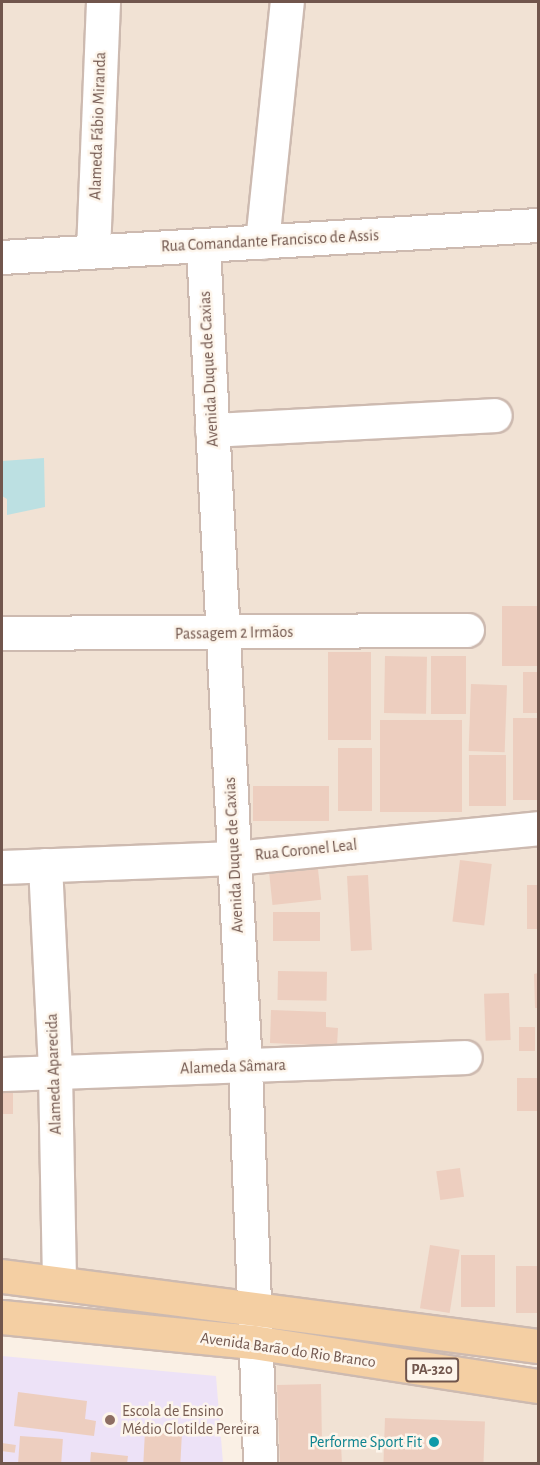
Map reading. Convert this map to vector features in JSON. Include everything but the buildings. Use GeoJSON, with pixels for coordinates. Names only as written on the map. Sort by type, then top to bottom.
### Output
{"type":"FeatureCollection","features":[{"type":"Feature","properties":{"kind":"main road","name":"PA-320"},"geometry":{"type":"LineString","coordinates":[[2,1276],[538,1346]]}},
{"type":"Feature","properties":{"kind":"main road","name":"Avenida Barão do Rio Branco"},"geometry":{"type":"LineString","coordinates":[[2,1317],[254,1342],[538,1386]]}},
{"type":"Feature","properties":{"kind":"street","name":"Alameda Fábio Miranda"},"geometry":{"type":"LineString","coordinates":[[93,251],[103,2]]}},
{"type":"Feature","properties":{"kind":"street"},"geometry":{"type":"LineString","coordinates":[[262,242],[287,2]]}},
{"type":"Feature","properties":{"kind":"street","name":"Rua Comandante Francisco de Assis"},"geometry":{"type":"LineString","coordinates":[[2,257],[538,225]]}},
{"type":"Feature","properties":{"kind":"street","name":"Avenida Duque de Caxias"},"geometry":{"type":"LineString","coordinates":[[203,246],[245,1068],[252,1309],[260,1464]]}},
{"type":"Feature","properties":{"kind":"street"},"geometry":{"type":"LineString","coordinates":[[212,430],[495,415]]}},
{"type":"Feature","properties":{"kind":"street","name":"Passagem 2 Irmãos"},"geometry":{"type":"LineString","coordinates":[[2,633],[222,634],[467,630]]}},
{"type":"Feature","properties":{"kind":"street","name":"Rua Coronel Leal"},"geometry":{"type":"LineString","coordinates":[[2,867],[234,858],[538,828]]}},
{"type":"Feature","properties":{"kind":"street","name":"Alameda Aparecida"},"geometry":{"type":"LineString","coordinates":[[45,865],[56,1072],[59,1283]]}},
{"type":"Feature","properties":{"kind":"street","name":"Alameda Sâmara"},"geometry":{"type":"LineString","coordinates":[[2,1074],[245,1068],[465,1057]]}},
{"type":"Feature","properties":{"kind":"shaded area"},"geometry":{"type":"Polygon","coordinates":[[[2,2],[538,2],[538,1354],[257,1318],[538,1373],[538,1463],[254,1463],[243,1315],[2,1283],[2,2]]]}},
{"type":"Feature","properties":{"kind":"shaded area","name":"Escola de Ensino Médio Clotilde Pereira"},"geometry":{"type":"Polygon","coordinates":[[[2,1356],[216,1376],[223,1463],[2,1463],[2,1356]]]}},
{"type":"Feature","properties":{"kind":"water"},"geometry":{"type":"Polygon","coordinates":[[[44,458],[45,507],[7,515],[7,499],[2,496],[2,461],[44,458]]]}},
{"type":"Feature","properties":{"kind":"place","name":"Escola de Ensino Médio Clotilde Pereira"},"geometry":{"type":"Point","coordinates":[110,1420]}},
{"type":"Feature","properties":{"kind":"place","name":"Performe Sport Fit"},"geometry":{"type":"Point","coordinates":[434,1442]}}]}
